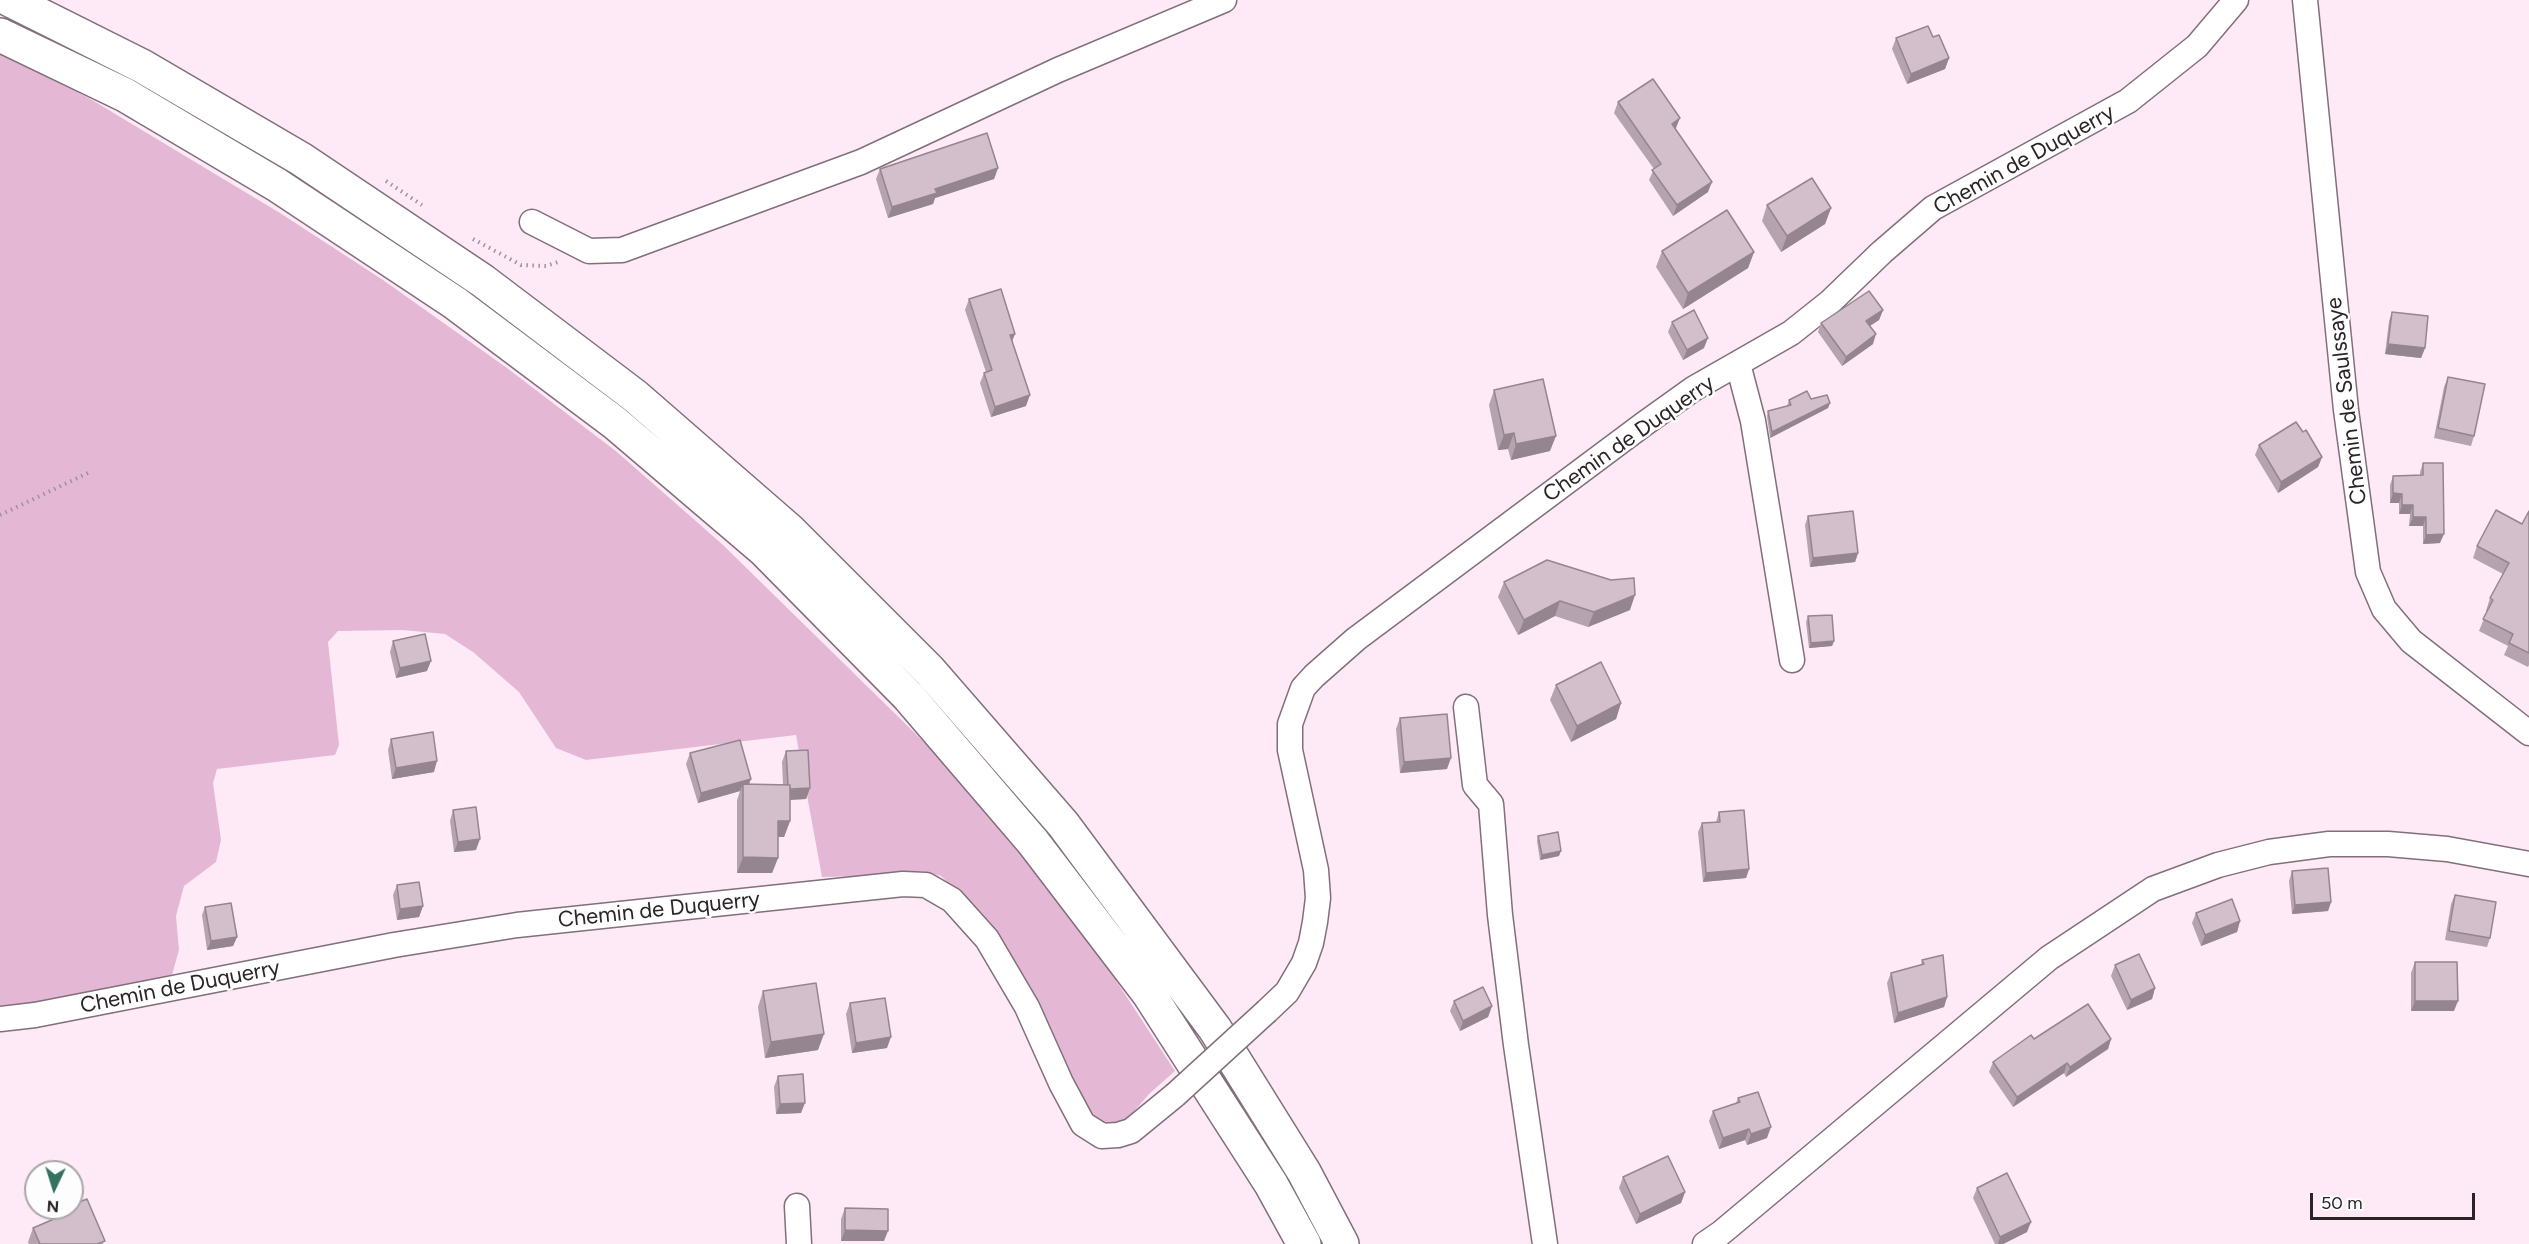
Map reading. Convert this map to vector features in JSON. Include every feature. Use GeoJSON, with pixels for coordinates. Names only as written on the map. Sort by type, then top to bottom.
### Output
{"type":"FeatureCollection","features":[{"type":"Feature","properties":{"kind":"highway"},"geometry":{"type":"LineString","coordinates":[[20,5],[142,66],[301,159],[483,281],[635,396],[789,530],[930,671],[1063,824],[1215,1029],[1304,1172],[1342,1244]]}},
{"type":"Feature","properties":{"kind":"highway"},"geometry":{"type":"LineString","coordinates":[[1,35],[136,101],[277,185],[455,303],[615,423],[764,550],[908,696],[1033,842],[1149,994],[1272,1184],[1304,1244]]}},
{"type":"Feature","properties":{"kind":"street"},"geometry":{"type":"LineString","coordinates":[[532,222],[589,251],[622,250],[861,162],[1058,70],[1224,0]]}},
{"type":"Feature","properties":{"kind":"street","name":"Chemin de Duquerry"},"geometry":{"type":"LineString","coordinates":[[0,1019],[35,1015],[382,947],[517,925],[903,884],[926,885],[952,900],[987,939],[1027,1007],[1061,1083],[1083,1124],[1102,1136],[1118,1136],[1131,1131],[1175,1095],[1287,992],[1304,963],[1311,943],[1318,898],[1316,870],[1290,750],[1290,724],[1295,704],[1303,688],[1356,639],[1693,389],[1791,333],[1933,208],[2128,101],[2197,46],[2236,0]]}},
{"type":"Feature","properties":{"kind":"street","name":"Chemin de Saulssaye"},"geometry":{"type":"LineString","coordinates":[[2305,0],[2346,410],[2368,572],[2384,609],[2411,641],[2529,733]]}},
{"type":"Feature","properties":{"kind":"street"},"geometry":{"type":"LineString","coordinates":[[1738,364],[1753,421],[1792,660]]}},
{"type":"Feature","properties":{"kind":"street"},"geometry":{"type":"LineString","coordinates":[[1466,707],[1475,785],[1491,804],[1507,974],[1545,1244]]}},
{"type":"Feature","properties":{"kind":"street"},"geometry":{"type":"LineString","coordinates":[[1705,1244],[2049,958],[2153,889],[2218,865],[2269,852],[2329,844],[2388,844],[2447,849],[2529,864]]}},
{"type":"Feature","properties":{"kind":"street"},"geometry":{"type":"LineString","coordinates":[[797,1206],[800,1244]]}},
{"type":"Feature","properties":{"kind":"path"},"geometry":{"type":"LineString","coordinates":[[0,515],[92,471]]}},
{"type":"Feature","properties":{"kind":"shaded area"},"geometry":{"type":"Polygon","coordinates":[[[0,50],[92,100],[280,213],[383,280],[507,368],[617,452],[722,544],[976,793],[1100,956],[1175,1071],[1149,1094],[1130,1116],[1119,1123],[1106,1123],[1094,1118],[996,930],[941,876],[923,871],[872,876],[822,877],[796,735],[586,760],[556,748],[519,692],[473,652],[445,634],[403,630],[338,631],[328,642],[339,745],[335,755],[217,769],[213,783],[221,840],[216,862],[184,886],[176,916],[179,950],[168,989],[0,1019],[0,50]]]}},
{"type":"Feature","properties":{"kind":"building"},"geometry":{"type":"Polygon","coordinates":[[[1928,26],[1933,37],[1939,35],[1949,58],[1911,74],[1896,38],[1928,26]]]}},
{"type":"Feature","properties":{"kind":"building"},"geometry":{"type":"Polygon","coordinates":[[[1653,79],[1680,118],[1672,124],[1712,182],[1677,205],[1652,170],[1661,164],[1618,102],[1653,79]]]}},
{"type":"Feature","properties":{"kind":"building"},"geometry":{"type":"Polygon","coordinates":[[[987,133],[998,168],[935,189],[937,193],[892,207],[880,169],[987,133]]]}},
{"type":"Feature","properties":{"kind":"building"},"geometry":{"type":"Polygon","coordinates":[[[1812,178],[1831,208],[1787,236],[1767,205],[1812,178]]]}},
{"type":"Feature","properties":{"kind":"building"},"geometry":{"type":"Polygon","coordinates":[[[1727,210],[1754,252],[1688,293],[1662,251],[1727,210]]]}},
{"type":"Feature","properties":{"kind":"building"},"geometry":{"type":"Polygon","coordinates":[[[1001,289],[1015,334],[1010,335],[1030,395],[995,407],[984,373],[992,370],[969,299],[1001,289]]]}},
{"type":"Feature","properties":{"kind":"building"},"geometry":{"type":"Polygon","coordinates":[[[1869,291],[1883,310],[1866,321],[1876,334],[1846,357],[1821,323],[1869,291]]]}},
{"type":"Feature","properties":{"kind":"building"},"geometry":{"type":"Polygon","coordinates":[[[1694,310],[1708,338],[1687,350],[1672,322],[1694,310]]]}},
{"type":"Feature","properties":{"kind":"building"},"geometry":{"type":"Polygon","coordinates":[[[2392,312],[2428,316],[2425,348],[2388,344],[2392,312]]]}},
{"type":"Feature","properties":{"kind":"building"},"geometry":{"type":"Polygon","coordinates":[[[2448,377],[2485,384],[2474,436],[2438,428],[2448,377]]]}},
{"type":"Feature","properties":{"kind":"building"},"geometry":{"type":"Polygon","coordinates":[[[1543,379],[1556,436],[1516,444],[1514,433],[1504,435],[1494,390],[1543,379]]]}},
{"type":"Feature","properties":{"kind":"building"},"geometry":{"type":"Polygon","coordinates":[[[1807,391],[1811,399],[1827,395],[1830,403],[1772,432],[1768,411],[1791,405],[1789,400],[1807,391]]]}},
{"type":"Feature","properties":{"kind":"building"},"geometry":{"type":"Polygon","coordinates":[[[2296,422],[2303,432],[2306,430],[2322,457],[2281,482],[2259,445],[2296,422]]]}},
{"type":"Feature","properties":{"kind":"building"},"geometry":{"type":"Polygon","coordinates":[[[2423,463],[2443,463],[2444,534],[2426,535],[2426,517],[2413,517],[2413,505],[2402,505],[2402,494],[2393,493],[2393,476],[2423,475],[2423,463]]]}},
{"type":"Feature","properties":{"kind":"building"},"geometry":{"type":"Polygon","coordinates":[[[2496,510],[2522,524],[2529,511],[2529,653],[2509,643],[2513,634],[2483,619],[2493,600],[2490,598],[2509,563],[2477,546],[2496,510]]]}},
{"type":"Feature","properties":{"kind":"building"},"geometry":{"type":"Polygon","coordinates":[[[1853,511],[1858,553],[1813,558],[1808,516],[1853,511]]]}},
{"type":"Feature","properties":{"kind":"building"},"geometry":{"type":"Polygon","coordinates":[[[1547,560],[1611,580],[1634,578],[1635,595],[1594,612],[1560,601],[1524,620],[1504,582],[1547,560]]]}},
{"type":"Feature","properties":{"kind":"building"},"geometry":{"type":"Polygon","coordinates":[[[1832,615],[1834,641],[1811,643],[1808,616],[1832,615]]]}},
{"type":"Feature","properties":{"kind":"building"},"geometry":{"type":"Polygon","coordinates":[[[425,634],[431,661],[400,668],[393,641],[425,634]]]}},
{"type":"Feature","properties":{"kind":"building"},"geometry":{"type":"Polygon","coordinates":[[[1601,662],[1621,703],[1577,726],[1556,685],[1601,662]]]}},
{"type":"Feature","properties":{"kind":"building"},"geometry":{"type":"Polygon","coordinates":[[[1447,714],[1451,758],[1404,762],[1400,718],[1447,714]]]}},
{"type":"Feature","properties":{"kind":"building"},"geometry":{"type":"Polygon","coordinates":[[[433,732],[437,761],[396,768],[391,739],[433,732]]]}},
{"type":"Feature","properties":{"kind":"building"},"geometry":{"type":"Polygon","coordinates":[[[740,740],[751,779],[701,793],[690,753],[740,740]]]}},
{"type":"Feature","properties":{"kind":"building"},"geometry":{"type":"Polygon","coordinates":[[[808,750],[810,788],[790,789],[786,751],[808,750]]]}},
{"type":"Feature","properties":{"kind":"building"},"geometry":{"type":"Polygon","coordinates":[[[743,784],[790,785],[790,821],[778,821],[778,858],[743,857],[743,784]]]}},
{"type":"Feature","properties":{"kind":"building"},"geometry":{"type":"Polygon","coordinates":[[[476,807],[480,839],[458,842],[453,810],[476,807]]]}},
{"type":"Feature","properties":{"kind":"building"},"geometry":{"type":"Polygon","coordinates":[[[1744,810],[1749,869],[1706,873],[1702,823],[1720,822],[1719,812],[1744,810]]]}},
{"type":"Feature","properties":{"kind":"building"},"geometry":{"type":"Polygon","coordinates":[[[1558,832],[1561,851],[1542,855],[1538,836],[1558,832]]]}},
{"type":"Feature","properties":{"kind":"building"},"geometry":{"type":"Polygon","coordinates":[[[2328,868],[2331,902],[2295,905],[2292,871],[2328,868]]]}},
{"type":"Feature","properties":{"kind":"building"},"geometry":{"type":"Polygon","coordinates":[[[419,882],[423,906],[400,909],[397,885],[419,882]]]}},
{"type":"Feature","properties":{"kind":"building"},"geometry":{"type":"Polygon","coordinates":[[[2455,895],[2496,902],[2490,938],[2449,931],[2455,895]]]}},
{"type":"Feature","properties":{"kind":"building"},"geometry":{"type":"Polygon","coordinates":[[[2232,899],[2240,921],[2205,935],[2196,913],[2232,899]]]}},
{"type":"Feature","properties":{"kind":"building"},"geometry":{"type":"Polygon","coordinates":[[[231,903],[237,937],[211,941],[205,907],[231,903]]]}},
{"type":"Feature","properties":{"kind":"building"},"geometry":{"type":"Polygon","coordinates":[[[2139,954],[2155,988],[2131,1000],[2115,965],[2139,954]]]}},
{"type":"Feature","properties":{"kind":"building"},"geometry":{"type":"Polygon","coordinates":[[[1943,955],[1947,997],[1898,1013],[1891,973],[1924,964],[1922,960],[1943,955]]]}},
{"type":"Feature","properties":{"kind":"building"},"geometry":{"type":"Polygon","coordinates":[[[2415,962],[2457,962],[2458,1001],[2415,1001],[2415,962]]]}},
{"type":"Feature","properties":{"kind":"building"},"geometry":{"type":"Polygon","coordinates":[[[816,983],[824,1034],[771,1042],[763,991],[816,983]]]}},
{"type":"Feature","properties":{"kind":"building"},"geometry":{"type":"Polygon","coordinates":[[[1483,987],[1492,1006],[1463,1021],[1454,1001],[1483,987]]]}},
{"type":"Feature","properties":{"kind":"building"},"geometry":{"type":"Polygon","coordinates":[[[885,998],[891,1037],[856,1043],[850,1003],[885,998]]]}},
{"type":"Feature","properties":{"kind":"building"},"geometry":{"type":"Polygon","coordinates":[[[2088,1004],[2111,1039],[2070,1067],[2067,1063],[2017,1097],[1993,1062],[2031,1035],[2034,1039],[2088,1004]]]}},
{"type":"Feature","properties":{"kind":"building"},"geometry":{"type":"Polygon","coordinates":[[[803,1074],[805,1103],[780,1104],[778,1076],[803,1074]]]}},
{"type":"Feature","properties":{"kind":"building"},"geometry":{"type":"Polygon","coordinates":[[[1758,1092],[1771,1127],[1751,1134],[1749,1129],[1723,1138],[1713,1111],[1740,1102],[1738,1098],[1758,1092]]]}},
{"type":"Feature","properties":{"kind":"building"},"geometry":{"type":"Polygon","coordinates":[[[1668,1156],[1685,1192],[1640,1214],[1623,1177],[1668,1156]]]}},
{"type":"Feature","properties":{"kind":"building"},"geometry":{"type":"Polygon","coordinates":[[[2007,1173],[2031,1222],[2000,1237],[1977,1188],[2007,1173]]]}},
{"type":"Feature","properties":{"kind":"building"},"geometry":{"type":"Polygon","coordinates":[[[87,1199],[105,1241],[97,1244],[40,1244],[33,1228],[52,1220],[84,1220],[84,1200],[87,1199]]]}},
{"type":"Feature","properties":{"kind":"building"},"geometry":{"type":"Polygon","coordinates":[[[845,1208],[888,1209],[888,1231],[845,1230],[845,1208]]]}}]}
